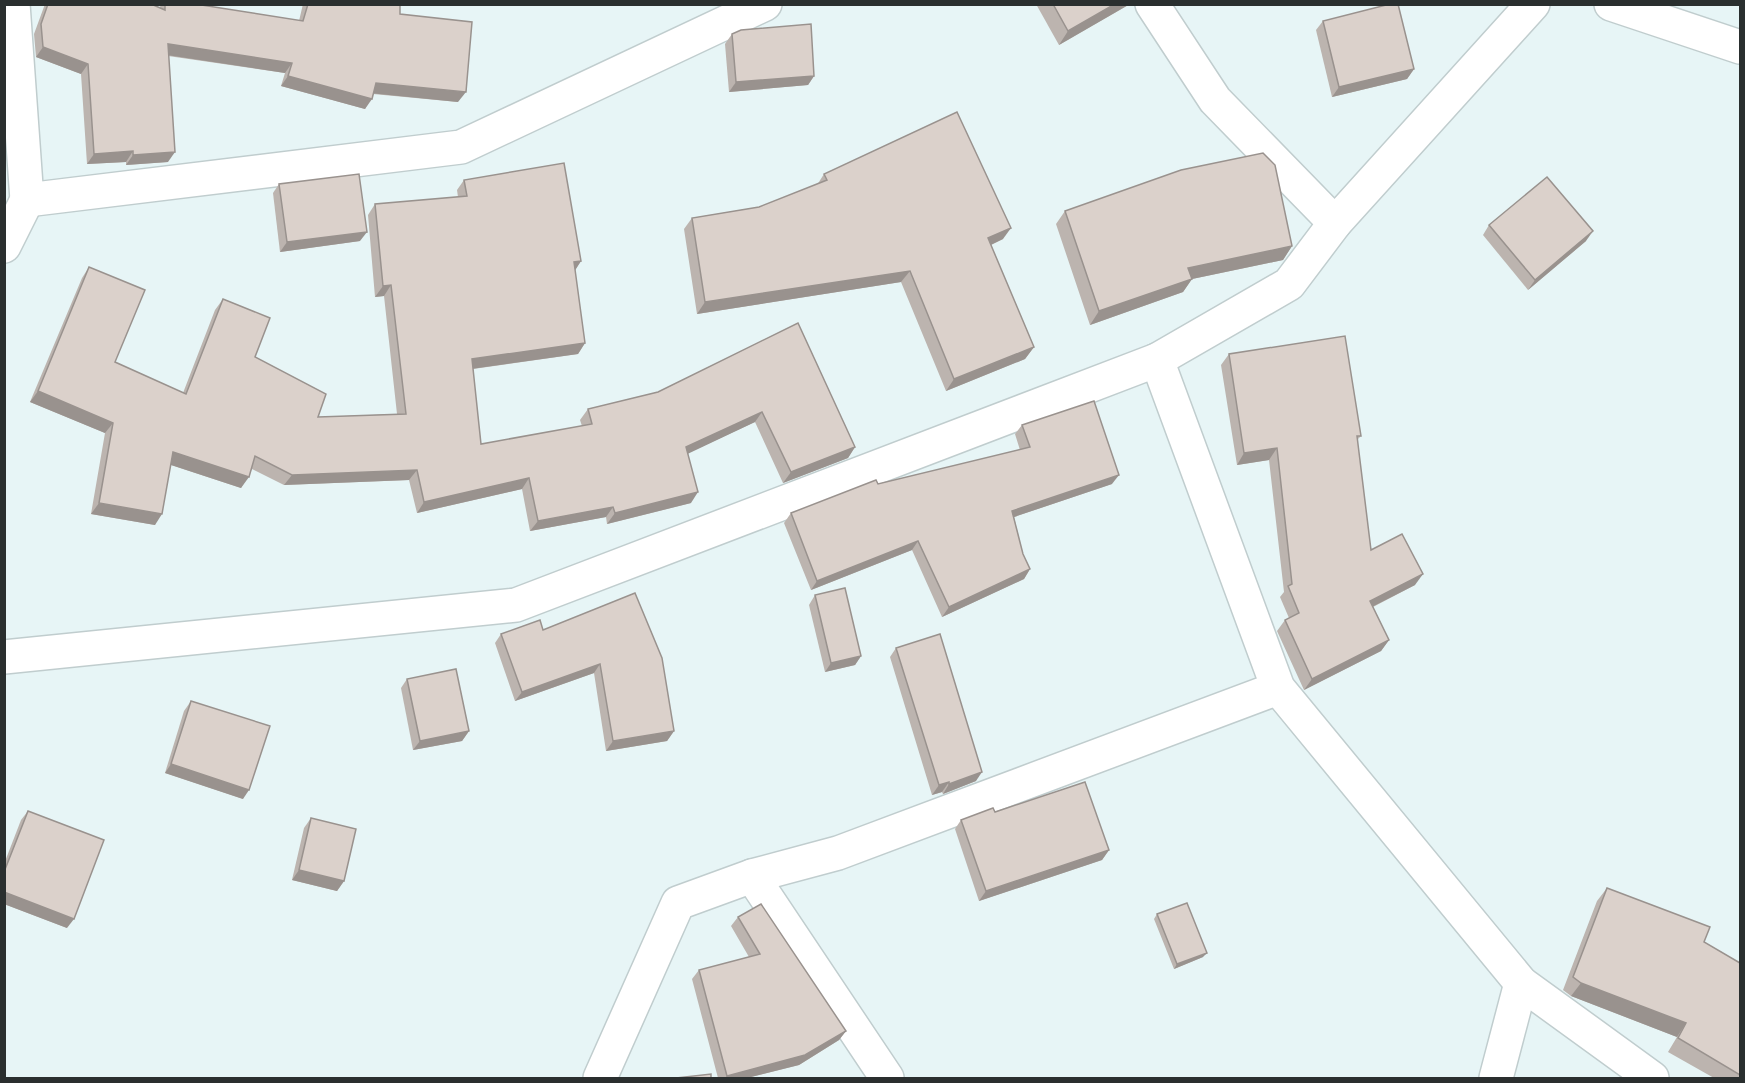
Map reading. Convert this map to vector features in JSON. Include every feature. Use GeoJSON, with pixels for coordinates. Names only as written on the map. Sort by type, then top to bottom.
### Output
{"type":"FeatureCollection","features":[{"type":"Feature","properties":{"kind":"street"},"geometry":{"type":"LineString","coordinates":[[4,246],[27,200],[12,4]]}},
{"type":"Feature","properties":{"kind":"street"},"geometry":{"type":"LineString","coordinates":[[27,200],[461,147],[765,4]]}},
{"type":"Feature","properties":{"kind":"street"},"geometry":{"type":"LineString","coordinates":[[1152,4],[1215,100],[1335,223]]}},
{"type":"Feature","properties":{"kind":"street"},"geometry":{"type":"LineString","coordinates":[[4,657],[516,605],[1157,360],[1289,284],[1335,223],[1533,4]]}},
{"type":"Feature","properties":{"kind":"street"},"geometry":{"type":"LineString","coordinates":[[1611,4],[1740,47]]}},
{"type":"Feature","properties":{"kind":"street"},"geometry":{"type":"LineString","coordinates":[[1157,360],[1278,688],[1521,983],[1652,1078]]}},
{"type":"Feature","properties":{"kind":"street"},"geometry":{"type":"LineString","coordinates":[[600,1078],[678,903],[752,876],[838,853],[1278,688]]}},
{"type":"Feature","properties":{"kind":"street"},"geometry":{"type":"LineString","coordinates":[[752,876],[887,1078]]}},
{"type":"Feature","properties":{"kind":"street"},"geometry":{"type":"LineString","coordinates":[[1496,1078],[1521,983]]}},
{"type":"Feature","properties":{"kind":"building"},"geometry":{"type":"Polygon","coordinates":[[[48,4],[151,4],[165,10],[165,4],[195,4],[303,21],[308,4],[400,4],[400,14],[472,22],[466,92],[376,83],[372,99],[288,76],[292,63],[168,44],[175,152],[133,155],[133,151],[94,154],[88,64],[43,47],[41,24],[48,4]]]}},
{"type":"Feature","properties":{"kind":"building"},"geometry":{"type":"Polygon","coordinates":[[[1053,4],[1115,4],[1068,31],[1053,4]]]}},
{"type":"Feature","properties":{"kind":"building"},"geometry":{"type":"Polygon","coordinates":[[[1398,4],[1414,69],[1339,87],[1323,21],[1398,4]]]}},
{"type":"Feature","properties":{"kind":"building"},"geometry":{"type":"Polygon","coordinates":[[[811,24],[814,76],[736,82],[732,34],[741,30],[811,24]]]}},
{"type":"Feature","properties":{"kind":"building"},"geometry":{"type":"Polygon","coordinates":[[[957,112],[1011,228],[988,238],[1034,347],[954,379],[910,271],[705,302],[692,218],[759,207],[827,180],[824,174],[957,112]]]}},
{"type":"Feature","properties":{"kind":"building"},"geometry":{"type":"Polygon","coordinates":[[[1263,153],[1275,165],[1292,246],[1188,268],[1192,279],[1099,311],[1065,211],[1181,170],[1263,153]]]}},
{"type":"Feature","properties":{"kind":"building"},"geometry":{"type":"Polygon","coordinates":[[[564,163],[581,261],[574,262],[585,343],[472,359],[481,444],[592,424],[588,409],[658,392],[798,323],[855,447],[791,472],[762,412],[686,447],[698,492],[615,513],[613,507],[538,521],[529,478],[424,502],[417,470],[292,475],[255,456],[249,477],[173,452],[162,514],[99,503],[113,423],[38,391],[89,267],[145,290],[115,362],[186,394],[223,299],[270,318],[255,357],[326,394],[318,417],[406,414],[391,285],[383,286],[375,204],[467,196],[464,180],[564,163]]]}},
{"type":"Feature","properties":{"kind":"building"},"geometry":{"type":"Polygon","coordinates":[[[359,174],[367,232],[287,242],[279,184],[359,174]]]}},
{"type":"Feature","properties":{"kind":"building"},"geometry":{"type":"Polygon","coordinates":[[[1547,177],[1593,231],[1535,280],[1489,225],[1547,177]]]}},
{"type":"Feature","properties":{"kind":"building"},"geometry":{"type":"Polygon","coordinates":[[[1345,336],[1361,436],[1357,436],[1371,550],[1402,534],[1423,574],[1370,601],[1389,640],[1312,679],[1285,620],[1299,613],[1288,586],[1292,584],[1277,448],[1244,453],[1229,354],[1345,336]]]}},
{"type":"Feature","properties":{"kind":"building"},"geometry":{"type":"Polygon","coordinates":[[[1094,401],[1119,475],[1012,511],[1023,554],[1030,569],[949,607],[918,541],[817,581],[791,513],[876,480],[878,484],[1030,447],[1022,425],[1094,401]]]}},
{"type":"Feature","properties":{"kind":"building"},"geometry":{"type":"Polygon","coordinates":[[[845,588],[861,656],[831,663],[815,595],[845,588]]]}},
{"type":"Feature","properties":{"kind":"building"},"geometry":{"type":"Polygon","coordinates":[[[635,593],[662,658],[674,731],[613,741],[600,664],[522,692],[501,634],[540,620],[543,630],[635,593]]]}},
{"type":"Feature","properties":{"kind":"building"},"geometry":{"type":"Polygon","coordinates":[[[940,634],[982,772],[949,784],[949,782],[939,785],[896,648],[940,634]]]}},
{"type":"Feature","properties":{"kind":"building"},"geometry":{"type":"Polygon","coordinates":[[[456,669],[469,731],[420,741],[407,679],[456,669]]]}},
{"type":"Feature","properties":{"kind":"building"},"geometry":{"type":"Polygon","coordinates":[[[191,701],[270,726],[249,790],[171,764],[191,701]]]}},
{"type":"Feature","properties":{"kind":"building"},"geometry":{"type":"Polygon","coordinates":[[[1085,782],[1109,850],[986,891],[961,820],[993,808],[995,812],[1085,782]]]}},
{"type":"Feature","properties":{"kind":"building"},"geometry":{"type":"Polygon","coordinates":[[[28,811],[104,840],[74,919],[4,892],[4,872],[28,811]]]}},
{"type":"Feature","properties":{"kind":"building"},"geometry":{"type":"Polygon","coordinates":[[[311,818],[356,829],[344,881],[299,870],[311,818]]]}},
{"type":"Feature","properties":{"kind":"building"},"geometry":{"type":"Polygon","coordinates":[[[1607,888],[1710,927],[1704,942],[1740,963],[1740,1075],[1678,1038],[1686,1023],[1581,983],[1573,977],[1607,888]]]}},
{"type":"Feature","properties":{"kind":"building"},"geometry":{"type":"Polygon","coordinates":[[[1187,903],[1207,953],[1177,964],[1157,914],[1187,903]]]}},
{"type":"Feature","properties":{"kind":"building"},"geometry":{"type":"Polygon","coordinates":[[[761,904],[846,1031],[805,1055],[727,1076],[699,970],[760,954],[738,917],[761,904]]]}},
{"type":"Feature","properties":{"kind":"building"},"geometry":{"type":"Polygon","coordinates":[[[711,1074],[711,1078],[676,1078],[711,1074]]]}}]}
